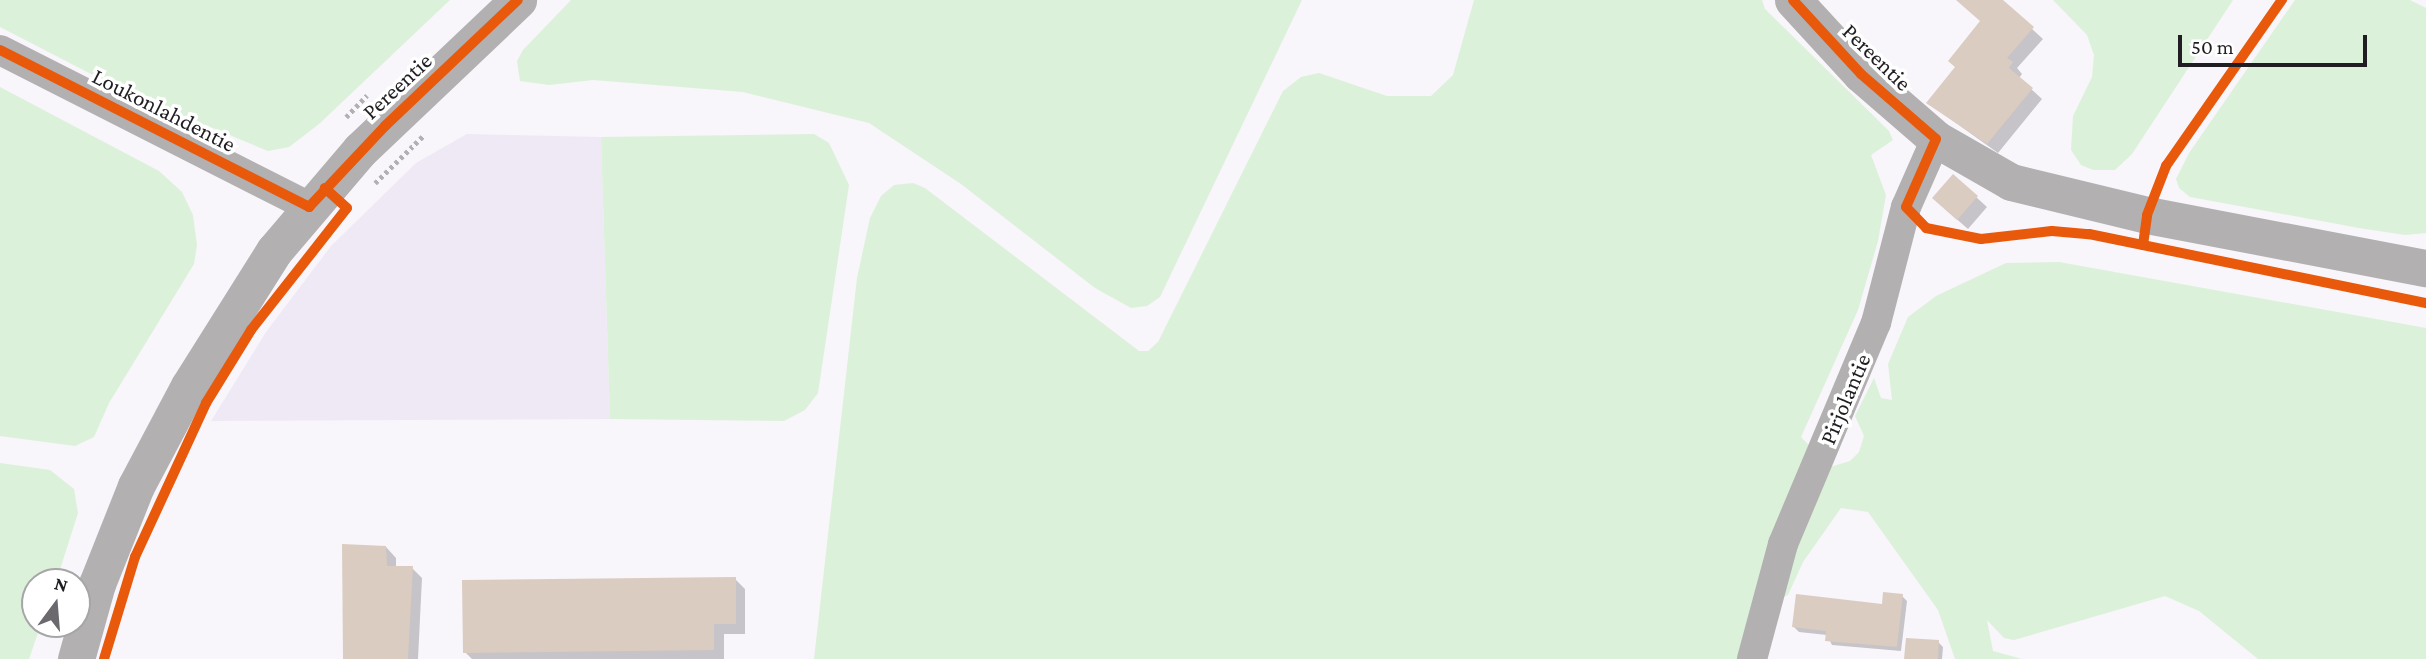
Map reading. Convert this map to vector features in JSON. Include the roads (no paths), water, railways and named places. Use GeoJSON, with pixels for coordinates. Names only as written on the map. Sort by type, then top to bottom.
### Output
{"type":"FeatureCollection","features":[{"type":"Feature","properties":{"kind":"street","name":"Pereentie"},"geometry":{"type":"LineString","coordinates":[[76,659],[97,584],[154,450],[248,292],[309,207],[385,126],[518,0]]}},
{"type":"Feature","properties":{"kind":"street","name":"Pereentie"},"geometry":{"type":"LineString","coordinates":[[1793,0],[1861,74],[1936,139],[1979,167],[2052,194],[2426,268]]}},
{"type":"Feature","properties":{"kind":"street","name":"Loukonlahdentie"},"geometry":{"type":"LineString","coordinates":[[0,50],[309,207]]}},
{"type":"Feature","properties":{"kind":"street","name":"Pirjolantie"},"geometry":{"type":"LineString","coordinates":[[1752,659],[1783,544],[1876,323],[1906,207],[1936,139]]}}]}
